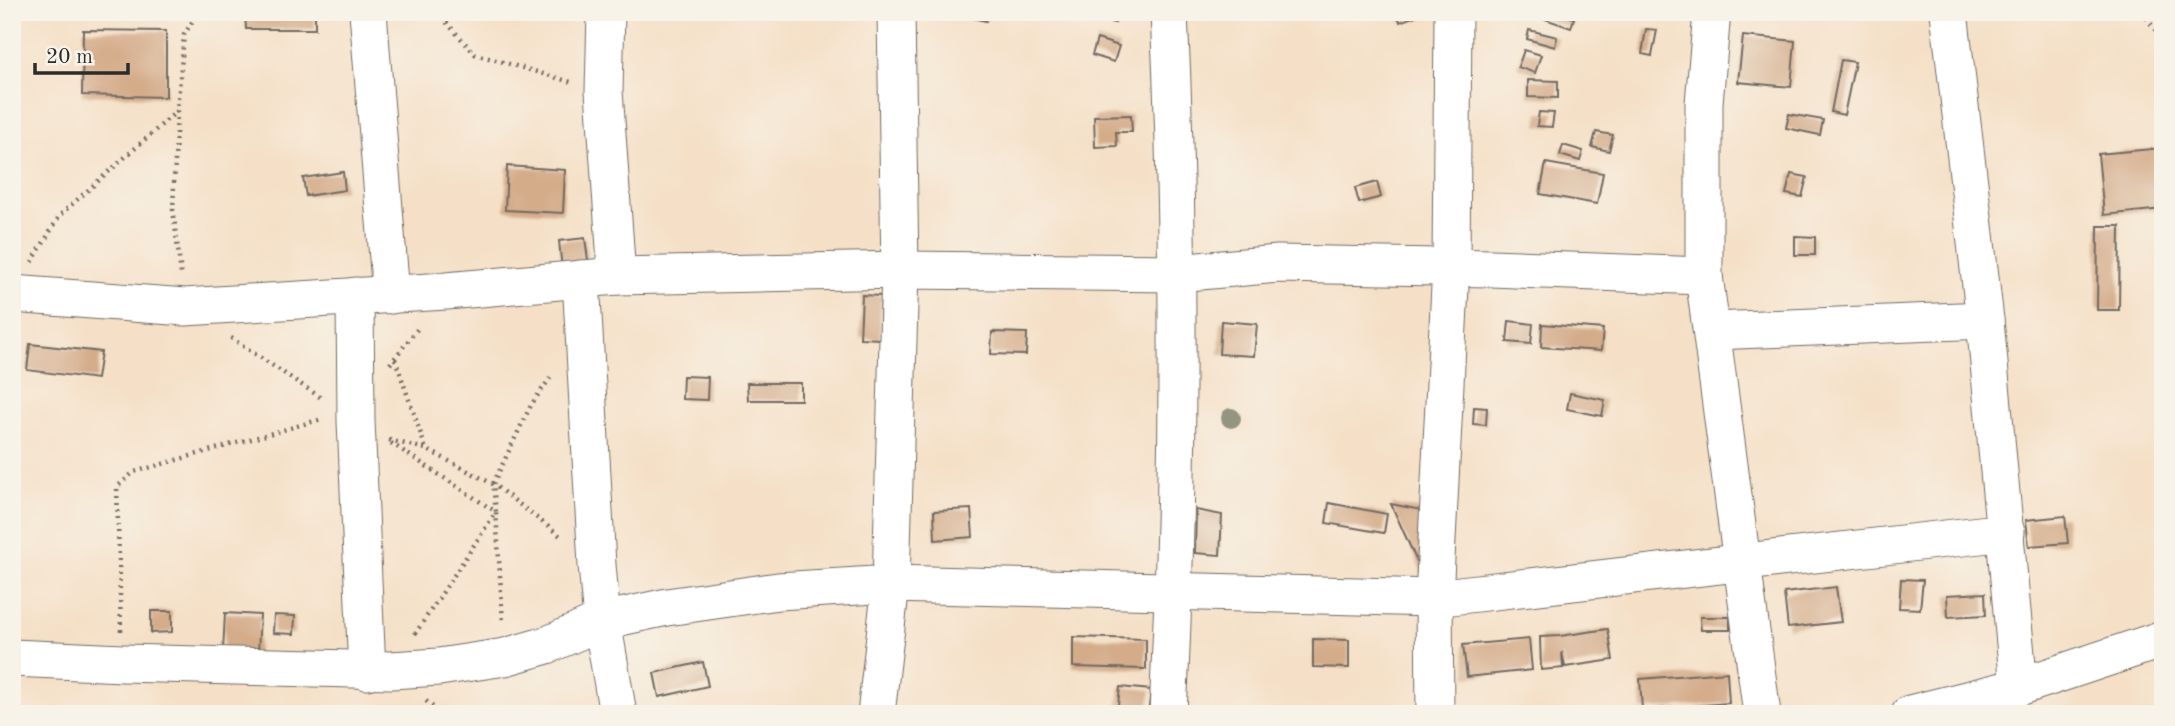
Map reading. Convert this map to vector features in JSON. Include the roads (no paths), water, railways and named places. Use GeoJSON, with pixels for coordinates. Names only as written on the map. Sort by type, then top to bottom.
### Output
{"type":"FeatureCollection","features":[{"type":"Feature","properties":{"kind":"street"},"geometry":{"type":"LineString","coordinates":[[368,12],[391,295]]}},
{"type":"Feature","properties":{"kind":"street"},"geometry":{"type":"LineString","coordinates":[[606,12],[604,91],[617,276]]}},
{"type":"Feature","properties":{"kind":"street"},"geometry":{"type":"LineString","coordinates":[[876,714],[891,584],[900,270],[896,12]]}},
{"type":"Feature","properties":{"kind":"street"},"geometry":{"type":"LineString","coordinates":[[1168,714],[1174,592],[1177,273],[1169,12]]}},
{"type":"Feature","properties":{"kind":"street"},"geometry":{"type":"LineString","coordinates":[[1435,714],[1434,598],[1451,267],[1453,12]]}},
{"type":"Feature","properties":{"kind":"street"},"geometry":{"type":"LineString","coordinates":[[1712,12],[1704,103],[1704,276],[1762,714]]}},
{"type":"Feature","properties":{"kind":"street"},"geometry":{"type":"LineString","coordinates":[[1949,12],[1985,320],[2019,687]]}},
{"type":"Feature","properties":{"kind":"street"},"geometry":{"type":"LineString","coordinates":[[12,294],[185,307],[391,295],[617,276],[900,270],[1177,273],[1278,264],[1704,276]]}},
{"type":"Feature","properties":{"kind":"street"},"geometry":{"type":"LineString","coordinates":[[581,279],[596,551],[602,621],[618,714]]}},
{"type":"Feature","properties":{"kind":"street"},"geometry":{"type":"LineString","coordinates":[[355,296],[357,399],[379,671]]}},
{"type":"Feature","properties":{"kind":"street"},"geometry":{"type":"LineString","coordinates":[[1712,331],[1985,320]]}},
{"type":"Feature","properties":{"kind":"street"},"geometry":{"type":"LineString","coordinates":[[12,658],[379,671],[439,667],[505,657],[547,645],[602,621],[667,607],[778,591],[891,584],[1434,598],[2006,533]]}},
{"type":"Feature","properties":{"kind":"street"},"geometry":{"type":"LineString","coordinates":[[1910,714],[2019,687],[2163,639]]}}]}
